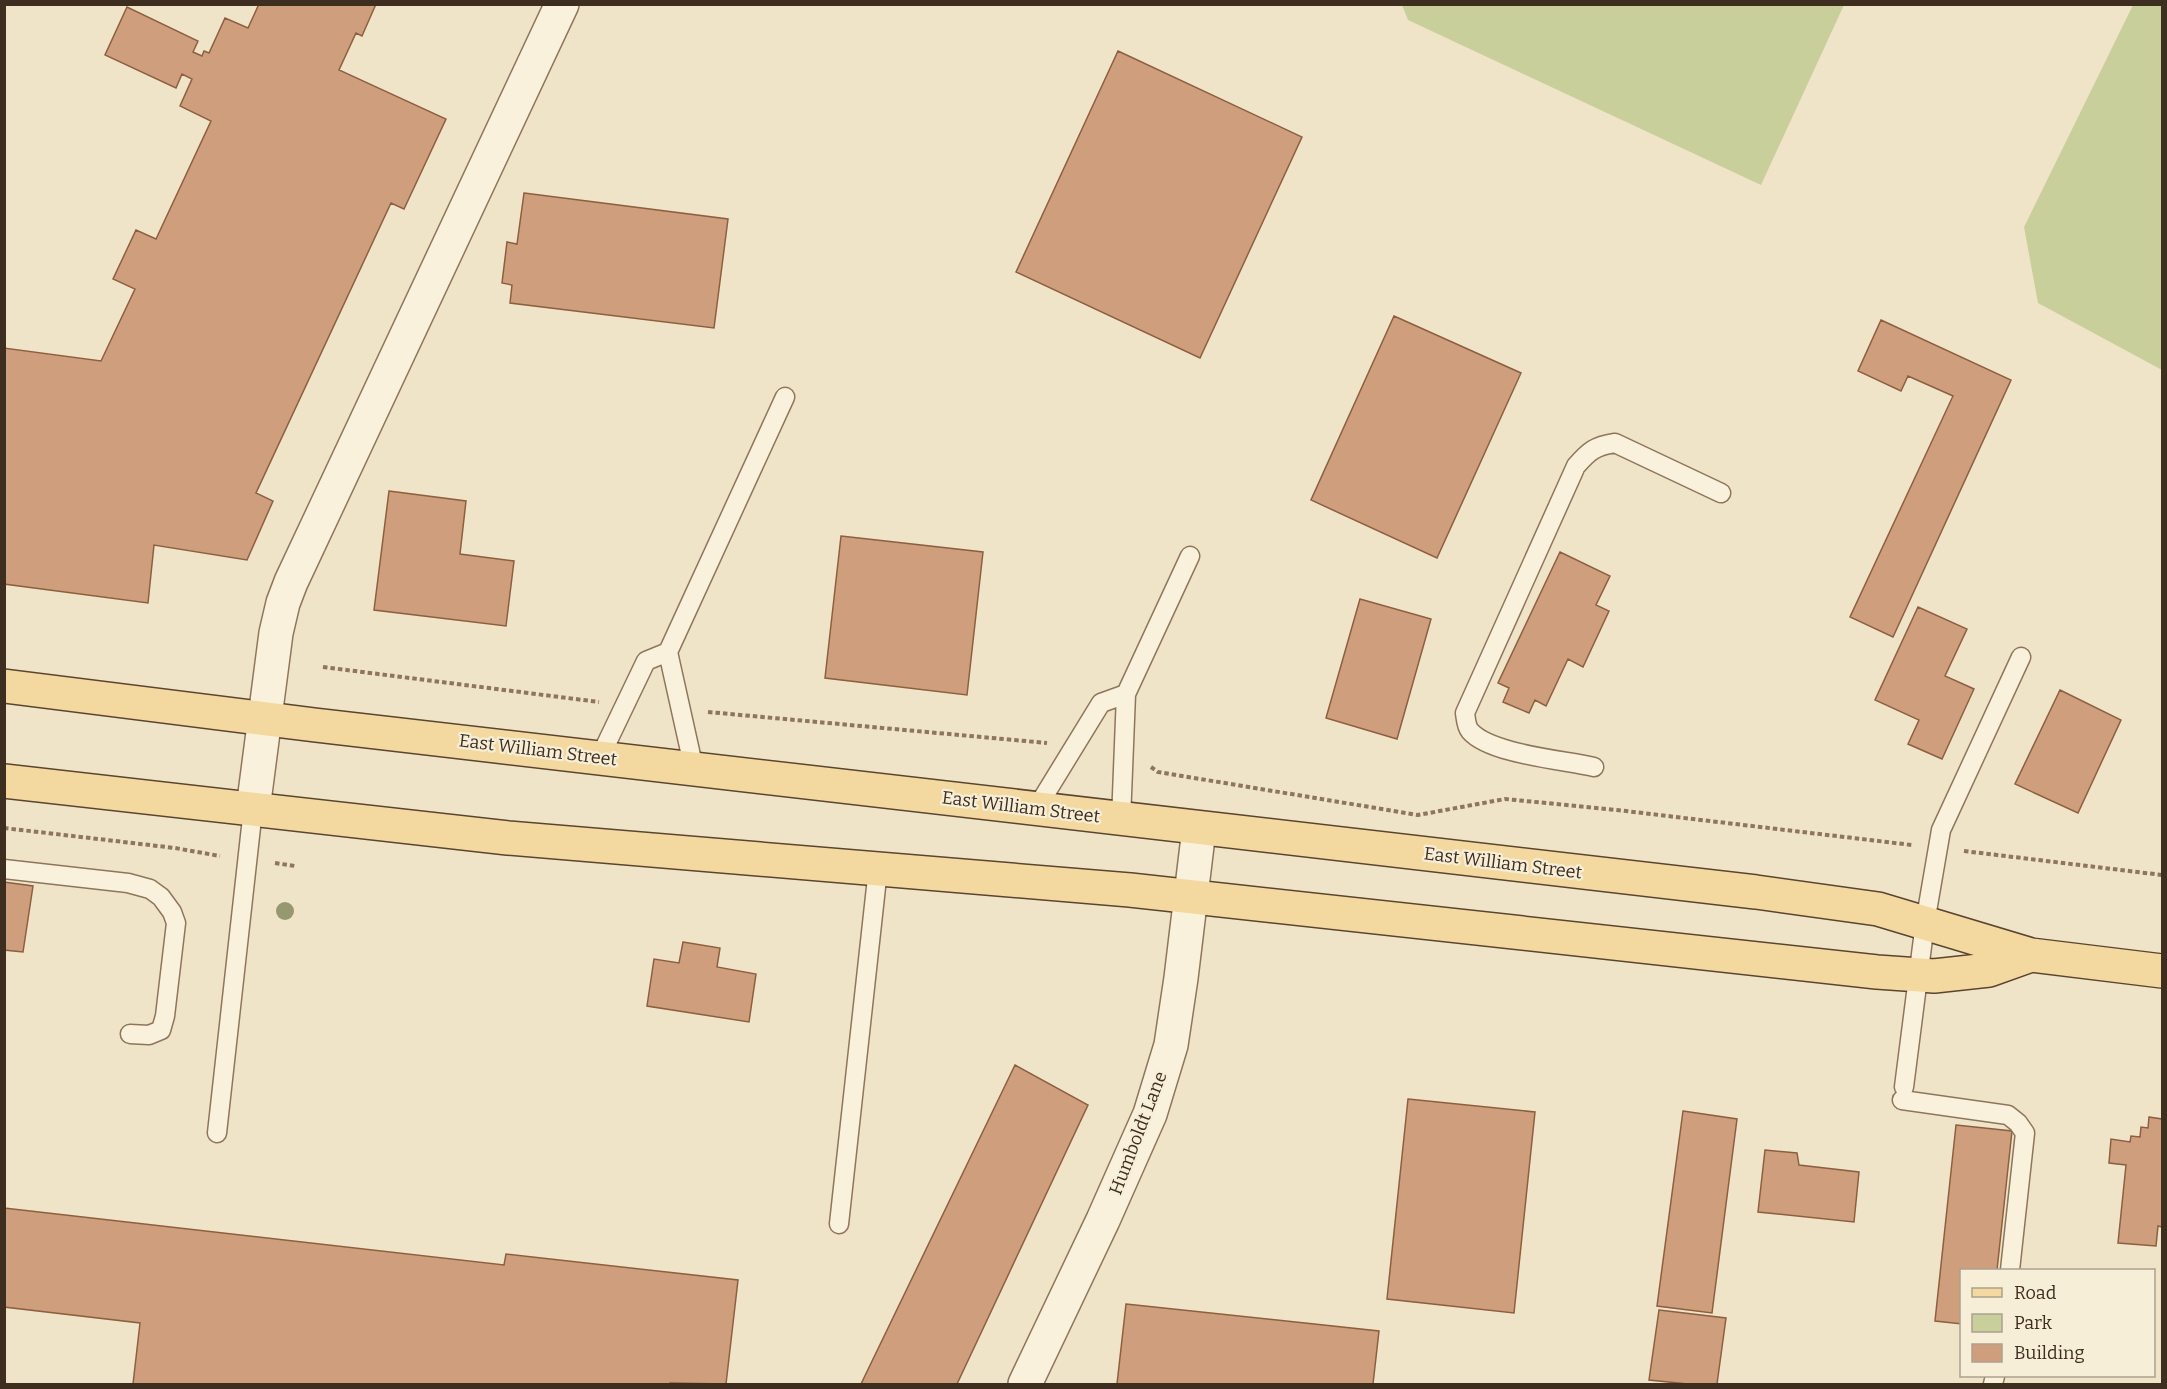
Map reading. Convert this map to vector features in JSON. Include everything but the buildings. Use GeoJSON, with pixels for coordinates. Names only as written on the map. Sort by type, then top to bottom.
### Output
{"type":"FeatureCollection","features":[{"type":"Feature","properties":{"kind":"main road","name":"East William Street"},"geometry":{"type":"LineString","coordinates":[[4,686],[1121,820],[1756,892],[1878,909],[2031,956],[2163,971]]}},
{"type":"Feature","properties":{"kind":"main road","name":"East William Street"},"geometry":{"type":"LineString","coordinates":[[4,781],[508,838],[1191,897],[1877,972],[1934,976],[1989,970],[2031,956]]}},
{"type":"Feature","properties":{"kind":"street"},"geometry":{"type":"LineString","coordinates":[[254,809],[276,633],[291,582],[562,4]]}},
{"type":"Feature","properties":{"kind":"street","name":"Humboldt Lane"},"geometry":{"type":"LineString","coordinates":[[1025,1384],[1103,1221],[1150,1114],[1171,1045],[1199,829]]}},
{"type":"Feature","properties":{"kind":"lane"},"geometry":{"type":"LineString","coordinates":[[694,769],[668,652],[785,397]]}},
{"type":"Feature","properties":{"kind":"lane"},"geometry":{"type":"LineString","coordinates":[[1594,766],[1495,747],[1478,738],[1468,728],[1465,713],[1576,466],[1586,454],[1598,446],[1615,442],[1721,493]]}},
{"type":"Feature","properties":{"kind":"lane"},"geometry":{"type":"LineString","coordinates":[[1121,820],[1126,694],[1190,556]]}},
{"type":"Feature","properties":{"kind":"lane"},"geometry":{"type":"LineString","coordinates":[[600,757],[646,661],[668,652]]}},
{"type":"Feature","properties":{"kind":"lane"},"geometry":{"type":"LineString","coordinates":[[2010,1269],[2025,1133],[2008,1115],[1903,1094],[1925,923],[1941,830],[2021,657]]}},
{"type":"Feature","properties":{"kind":"lane"},"geometry":{"type":"LineString","coordinates":[[1036,809],[1101,703],[1126,694]]}},
{"type":"Feature","properties":{"kind":"lane"},"geometry":{"type":"LineString","coordinates":[[217,1132],[254,809]]}},
{"type":"Feature","properties":{"kind":"lane"},"geometry":{"type":"LineString","coordinates":[[4,869],[128,883],[150,890],[161,897],[172,912],[176,923],[165,1016],[161,1030],[149,1035],[130,1034]]}},
{"type":"Feature","properties":{"kind":"lane"},"geometry":{"type":"LineString","coordinates":[[839,1224],[878,869]]}},
{"type":"Feature","properties":{"kind":"path"},"geometry":{"type":"LineString","coordinates":[[323,668],[626,704]]}},
{"type":"Feature","properties":{"kind":"path"},"geometry":{"type":"LineString","coordinates":[[681,709],[1075,746]]}},
{"type":"Feature","properties":{"kind":"path"},"geometry":{"type":"LineString","coordinates":[[1124,750],[1158,772],[1418,815],[1505,799],[1617,810],[2163,875]]}},
{"type":"Feature","properties":{"kind":"path"},"geometry":{"type":"LineString","coordinates":[[4,828],[295,866]]}},
{"type":"Feature","properties":{"kind":"green space"},"geometry":{"type":"Polygon","coordinates":[[[1402,5],[1844,5],[1761,185],[1408,20],[1402,5]]]}},
{"type":"Feature","properties":{"kind":"green space"},"geometry":{"type":"Polygon","coordinates":[[[2133,5],[2162,5],[2162,370],[2038,303],[2024,227],[2133,5]]]}}]}
